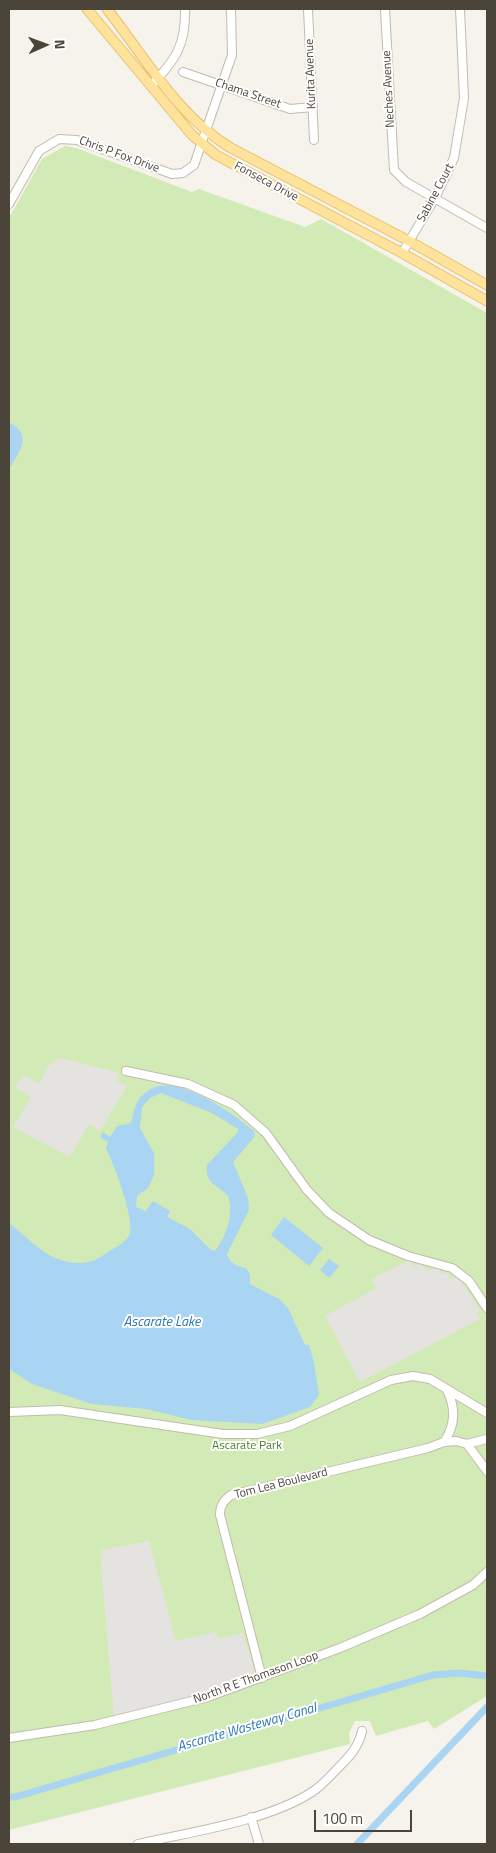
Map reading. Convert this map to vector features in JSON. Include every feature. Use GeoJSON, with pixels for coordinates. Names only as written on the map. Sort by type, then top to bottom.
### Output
{"type":"FeatureCollection","features":[{"type":"Feature","properties":{"kind":"main road","name":"Fonseca Drive"},"geometry":{"type":"LineString","coordinates":[[87,9],[201,144],[238,168],[402,253],[487,301]]}},
{"type":"Feature","properties":{"kind":"main road","name":"Fonseca Drive"},"geometry":{"type":"LineString","coordinates":[[107,9],[159,77],[206,132],[231,148],[487,284]]}},
{"type":"Feature","properties":{"kind":"street"},"geometry":{"type":"LineString","coordinates":[[151,86],[174,60],[184,35],[185,9]]}},
{"type":"Feature","properties":{"kind":"street","name":"Chris P Fox Drive"},"geometry":{"type":"LineString","coordinates":[[9,204],[39,151],[59,139],[77,140],[172,174],[189,170],[194,165],[232,55],[231,9]]}},
{"type":"Feature","properties":{"kind":"street","name":"Kurita Avenue"},"geometry":{"type":"LineString","coordinates":[[308,9],[314,140]]}},
{"type":"Feature","properties":{"kind":"street","name":"Neches Avenue"},"geometry":{"type":"LineString","coordinates":[[385,9],[394,170],[400,177],[435,198]]}},
{"type":"Feature","properties":{"kind":"street","name":"Sabine Court"},"geometry":{"type":"LineString","coordinates":[[402,253],[435,198],[454,158],[463,110],[460,9]]}},
{"type":"Feature","properties":{"kind":"street","name":"Chama Street"},"geometry":{"type":"LineString","coordinates":[[183,72],[290,109],[313,107]]}},
{"type":"Feature","properties":{"kind":"street"},"geometry":{"type":"LineString","coordinates":[[435,198],[487,228]]}},
{"type":"Feature","properties":{"kind":"street"},"geometry":{"type":"LineString","coordinates":[[126,1071],[188,1084],[234,1105],[266,1133],[307,1190],[329,1213],[369,1240],[408,1256],[452,1268],[469,1281],[487,1308]]}},
{"type":"Feature","properties":{"kind":"street"},"geometry":{"type":"LineString","coordinates":[[9,1412],[60,1410],[206,1432],[243,1434],[269,1432],[290,1426],[402,1376],[423,1377],[446,1388],[487,1413]]}},
{"type":"Feature","properties":{"kind":"street"},"geometry":{"type":"LineString","coordinates":[[444,1442],[449,1434],[453,1416],[450,1397],[446,1388]]}},
{"type":"Feature","properties":{"kind":"street","name":"Tom Lea Boulevard"},"geometry":{"type":"LineString","coordinates":[[262,1678],[220,1515],[220,1510],[225,1500],[231,1495],[409,1453],[444,1442],[456,1441],[467,1444],[487,1439]]}},
{"type":"Feature","properties":{"kind":"street"},"geometry":{"type":"LineString","coordinates":[[467,1444],[487,1471]]}},
{"type":"Feature","properties":{"kind":"street","name":"North R E Thomason Loop"},"geometry":{"type":"LineString","coordinates":[[9,1738],[79,1728],[208,1697],[262,1678],[427,1610],[473,1585],[487,1572]]}},
{"type":"Feature","properties":{"kind":"street"},"geometry":{"type":"LineString","coordinates":[[138,1844],[172,1840],[291,1804],[319,1787],[354,1751],[362,1731]]}},
{"type":"Feature","properties":{"kind":"street"},"geometry":{"type":"LineString","coordinates":[[251,1817],[259,1844]]}},
{"type":"Feature","properties":{"kind":"green space","name":"Ascarate Park"},"geometry":{"type":"Polygon","coordinates":[[[65,146],[76,148],[192,192],[199,189],[305,227],[321,219],[487,313],[487,1696],[434,1729],[428,1721],[376,1736],[370,1721],[355,1721],[349,1733],[350,1744],[9,1830],[9,218],[42,159],[65,146]]]}},
{"type":"Feature","properties":{"kind":"shaded area"},"geometry":{"type":"Polygon","coordinates":[[[60,1058],[119,1073],[116,1080],[127,1086],[100,1131],[89,1124],[70,1157],[13,1127],[31,1097],[15,1087],[23,1075],[39,1084],[48,1066],[60,1058]]]}},
{"type":"Feature","properties":{"kind":"shaded area"},"geometry":{"type":"Polygon","coordinates":[[[410,1260],[414,1267],[421,1263],[426,1272],[437,1266],[442,1274],[447,1272],[451,1279],[456,1277],[460,1280],[480,1310],[477,1312],[480,1319],[360,1382],[325,1316],[376,1288],[371,1279],[410,1260]]]}},
{"type":"Feature","properties":{"kind":"shaded area"},"geometry":{"type":"Polygon","coordinates":[[[149,1541],[176,1641],[216,1632],[218,1639],[243,1633],[256,1676],[179,1701],[114,1718],[101,1565],[102,1550],[149,1541]]]}},
{"type":"Feature","properties":{"kind":"water"},"geometry":{"type":"Polygon","coordinates":[[[9,422],[17,427],[23,438],[20,450],[9,470],[9,422]]]}},
{"type":"Feature","properties":{"kind":"water","name":"Ascarate Lake"},"geometry":{"type":"Polygon","coordinates":[[[158,1086],[170,1086],[196,1093],[222,1108],[254,1131],[255,1136],[233,1162],[248,1198],[249,1210],[227,1254],[234,1264],[246,1268],[250,1275],[250,1284],[279,1299],[288,1308],[305,1345],[309,1345],[314,1362],[319,1395],[310,1407],[262,1424],[192,1420],[146,1409],[92,1404],[32,1384],[9,1369],[9,1223],[32,1243],[51,1256],[71,1262],[83,1263],[94,1260],[124,1241],[129,1236],[131,1229],[130,1218],[106,1148],[108,1142],[100,1137],[103,1132],[110,1137],[117,1126],[131,1123],[139,1100],[151,1089],[158,1086]],[[161,1093],[150,1098],[142,1107],[140,1128],[154,1153],[154,1175],[148,1188],[137,1196],[136,1207],[146,1211],[153,1201],[170,1211],[167,1217],[190,1229],[211,1250],[215,1251],[226,1232],[230,1218],[230,1203],[228,1196],[210,1180],[207,1165],[238,1132],[238,1129],[212,1113],[161,1093]]]}},
{"type":"Feature","properties":{"kind":"water"},"geometry":{"type":"Polygon","coordinates":[[[284,1217],[323,1248],[309,1266],[271,1235],[284,1217]]]}},
{"type":"Feature","properties":{"kind":"water"},"geometry":{"type":"Polygon","coordinates":[[[329,1259],[339,1266],[329,1278],[320,1270],[329,1259]]]}},
{"type":"Feature","properties":{"kind":"waterway","name":"Ascarate Wasteway Canal"},"geometry":{"type":"LineString","coordinates":[[9,1797],[15,1797],[433,1675],[459,1673],[487,1676]]}},
{"type":"Feature","properties":{"kind":"waterway"},"geometry":{"type":"LineString","coordinates":[[357,1844],[487,1707]]}}]}
